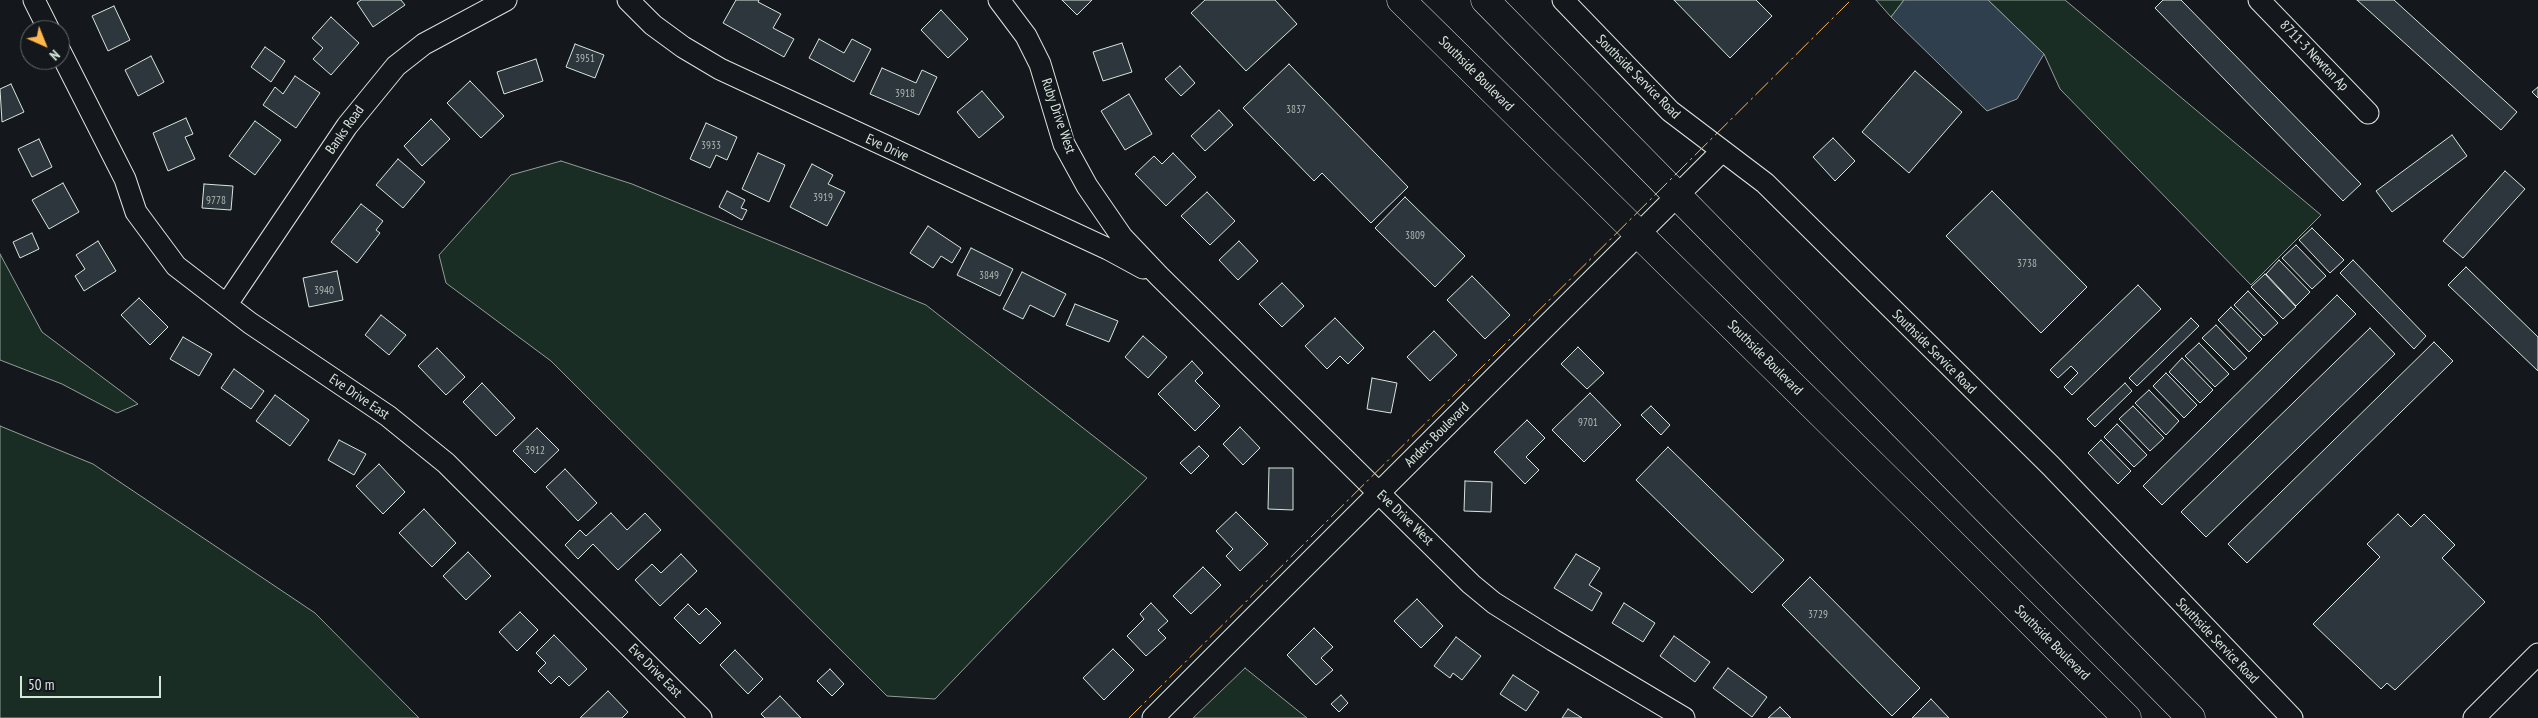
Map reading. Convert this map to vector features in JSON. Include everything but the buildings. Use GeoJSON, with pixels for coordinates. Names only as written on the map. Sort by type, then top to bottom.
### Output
{"type":"FeatureCollection","features":[{"type":"Feature","properties":{"kind":"highway","name":"Southside Boulevard"},"geometry":{"type":"LineString","coordinates":[[1401,0],[2127,718]]}},
{"type":"Feature","properties":{"kind":"highway"},"geometry":{"type":"LineString","coordinates":[[1485,0],[2191,718]]}},
{"type":"Feature","properties":{"kind":"street"},"geometry":{"type":"LineString","coordinates":[[34,0],[44,20]]}},
{"type":"Feature","properties":{"kind":"street","name":"Banks Road"},"geometry":{"type":"LineString","coordinates":[[227,304],[347,126],[396,66],[424,44],[506,0]]}},
{"type":"Feature","properties":{"kind":"street","name":"Eve Drive"},"geometry":{"type":"LineString","coordinates":[[628,0],[653,25],[683,47],[720,69],[1108,250],[1159,276]]}},
{"type":"Feature","properties":{"kind":"street","name":"Ruby Drive West"},"geometry":{"type":"LineString","coordinates":[[999,0],[1026,36],[1040,64],[1064,144],[1087,186],[1122,237],[1159,276]]}},
{"type":"Feature","properties":{"kind":"street","name":"Southside Service Road"},"geometry":{"type":"LineString","coordinates":[[1563,0],[1670,111],[1721,152],[1765,183],[2050,466],[2292,718]]}},
{"type":"Feature","properties":{"kind":"street","name":"8711-3 Newton Ap"},"geometry":{"type":"LineString","coordinates":[[2259,0],[2368,113]]}},
{"type":"Feature","properties":{"kind":"street","name":"Eve Drive East"},"geometry":{"type":"LineString","coordinates":[[70,70],[125,179],[136,212],[176,266],[227,304],[388,416],[446,463],[701,718]]}},
{"type":"Feature","properties":{"kind":"street","name":"Anders Boulevard"},"geometry":{"type":"LineString","coordinates":[[1153,718],[1678,197],[1721,152]]}},
{"type":"Feature","properties":{"kind":"street","name":"Eve Drive West"},"geometry":{"type":"LineString","coordinates":[[1159,276],[1471,584],[1494,602],[1684,718]]}},
{"type":"Feature","properties":{"kind":"street"},"geometry":{"type":"LineString","coordinates":[[2474,718],[2538,654]]}},
{"type":"Feature","properties":{"kind":"green space"},"geometry":{"type":"Polygon","coordinates":[[[1876,0],[1904,0],[1891,17],[1876,0]]]}},
{"type":"Feature","properties":{"kind":"green space"},"geometry":{"type":"Polygon","coordinates":[[[1988,0],[2065,0],[2321,215],[2251,285],[2060,89],[2044,54],[1988,0]]]}},
{"type":"Feature","properties":{"kind":"green space"},"geometry":{"type":"Polygon","coordinates":[[[561,161],[632,184],[926,305],[1147,478],[935,699],[887,696],[551,361],[446,283],[439,255],[511,175],[561,161]]]}},
{"type":"Feature","properties":{"kind":"green space"},"geometry":{"type":"Polygon","coordinates":[[[0,254],[42,332],[138,404],[117,413],[62,384],[0,360],[0,254]]]}},
{"type":"Feature","properties":{"kind":"green space"},"geometry":{"type":"Polygon","coordinates":[[[0,426],[93,464],[315,613],[419,718],[0,718],[0,426]]]}},
{"type":"Feature","properties":{"kind":"green space"},"geometry":{"type":"Polygon","coordinates":[[[1245,668],[1307,718],[1193,718],[1245,668]]]}},
{"type":"Feature","properties":{"kind":"water"},"geometry":{"type":"Polygon","coordinates":[[[1904,0],[1988,0],[2044,54],[2017,99],[1987,111],[1891,17],[1904,0]]]}},
{"type":"Feature","properties":{"kind":"power"},"geometry":{"type":"LineString","coordinates":[[1129,718],[1851,0]]}}]}
